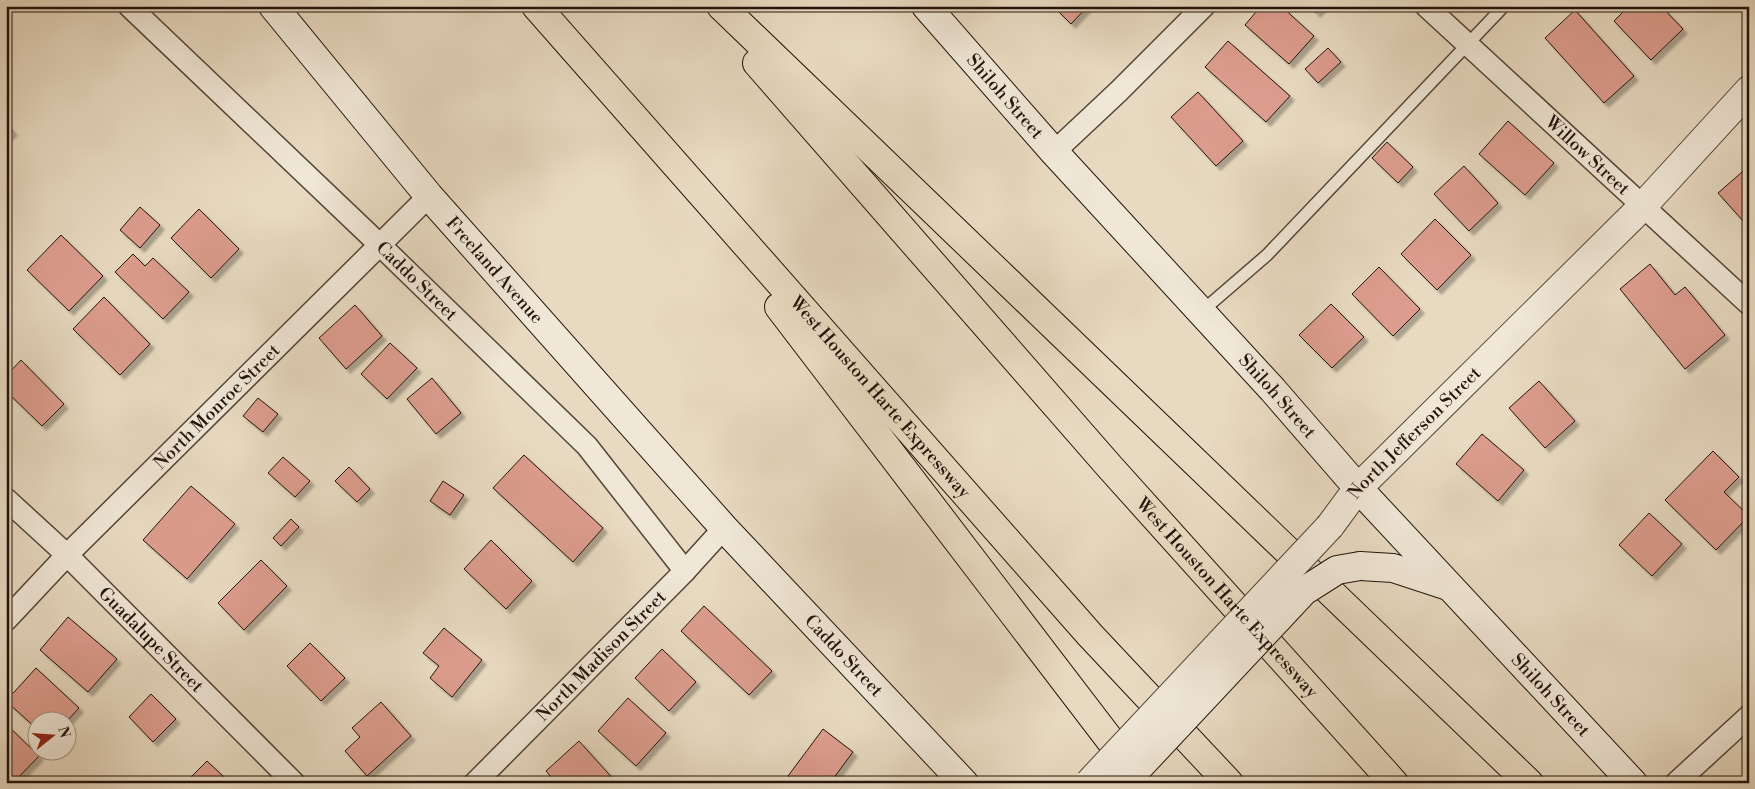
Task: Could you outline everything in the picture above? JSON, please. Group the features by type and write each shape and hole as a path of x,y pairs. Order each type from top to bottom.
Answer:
{"highway":[{"name":"West Houston Harte Expressway","path":"536,6 1083,628 1229,783"},
{"name":"West Houston Harte Expressway","path":"707,6 1109,466 1394,783"},
{"path":"721,6 1529,783"},
{"path":"631,114 1143,783"}],"main road":[{"name":"Freeland Avenue","path":"273,6 429,196 724,528"},
{"name":"Shiloh Street","path":"926,6 1054,152 1273,390 1358,488 1633,783"},
{"name":"North Jefferson Street","path":"1089,783 1330,526 1358,488 1642,207 1749,90"},
{"name":"Caddo Street","path":"724,528 964,783"},
{"path":"1124,783 1304,591 1337,570 1360,566 1393,568 1449,587"}],"street":[{"name":"Caddo Street","path":"129,6 381,246 587,446 685,571"},
{"path":"1054,152 1118,92 1204,6"},
{"name":"Willow Street","path":"1426,6 1749,304"},
{"name":"North Monroe Street","path":"6,620 67,555 381,246 429,196"},
{"name":"Guadalupe Street","path":"6,499 67,555 294,783"},
{"name":"North Madison Street","path":"476,783 685,571 724,528"},
{"path":"1676,783 1749,716"}],"lane":[{"path":"1201,312 1267,255 1504,6"}],"building":[{"path":"1053,6 1088,6 1071,24"},
{"path":"1261,6 1281,6 1314,36 1289,64 1245,25"},
{"path":"1310,6 1323,6 1316,13"},
{"path":"1629,6 1661,6 1683,29 1651,60 1614,21"},
{"path":"1575,10 1634,76 1604,103 1545,38"},
{"path":"1228,41 1290,96 1266,122 1205,67"},
{"path":"1328,48 1341,62 1318,83 1305,69"},
{"path":"1198,92 1243,141 1216,166 1171,117"},
{"path":"1508,121 1554,163 1525,195 1479,154"},
{"path":"6,124 13,131 6,137"},
{"path":"1387,142 1413,167 1398,183 1372,158"},
{"path":"1464,166 1498,203 1469,231 1434,194"},
{"path":"1749,166 1749,218 1744,222 1718,193"},
{"path":"140,207 160,225 140,248 120,230"},
{"path":"199,209 239,249 211,278 171,238"},
{"path":"1435,219 1471,255 1437,290 1401,254"},
{"path":"61,235 103,276 69,311 27,270"},
{"path":"133,254 145,266 153,258 189,292 163,319 115,272"},
{"path":"1650,264 1675,295 1685,287 1725,335 1685,369 1620,289"},
{"path":"1379,267 1420,309 1393,336 1352,294"},
{"path":"104,297 150,344 120,375 73,329"},
{"path":"1331,304 1364,337 1332,368 1299,335"},
{"path":"355,305 382,336 346,369 319,338"},
{"path":"390,343 417,368 387,399 361,374"},
{"path":"21,360 64,404 42,426 6,391 6,376"},
{"path":"432,378 461,413 436,434 407,399"},
{"path":"1539,381 1575,421 1545,448 1509,408"},
{"path":"258,398 278,414 263,432 243,416"},
{"path":"1482,434 1524,470 1498,501 1456,464"},
{"path":"1713,451 1739,477 1724,492 1749,516 1716,550 1665,500"},
{"path":"524,455 603,528 573,562 493,488"},
{"path":"283,457 310,481 295,497 268,473"},
{"path":"349,467 370,489 357,502 335,481"},
{"path":"443,481 464,495 450,515 430,501"},
{"path":"191,486 235,524 187,579 143,540"},
{"path":"1649,513 1682,544 1652,576 1619,545"},
{"path":"291,519 299,527 281,546 273,538"},
{"path":"491,540 532,581 506,609 464,569"},
{"path":"261,560 287,586 244,630 218,603"},
{"path":"704,606 772,671 749,695 681,631"},
{"path":"68,617 117,659 88,692 40,650"},
{"path":"444,628 482,660 452,697 430,678 439,666 423,653"},
{"path":"310,643 345,678 321,701 287,666"},
{"path":"662,649 696,682 669,711 635,678"},
{"path":"36,668 79,708 75,712 28,712 28,721 6,701"},
{"path":"151,694 176,719 153,742 129,717"},
{"path":"628,698 666,733 636,766 598,731"},
{"path":"381,702 411,736 367,776 345,751 360,737 352,728"},
{"path":"6,724 28,745 28,762 33,762 13,783 6,783"},
{"path":"823,729 853,752 830,783 797,783 788,776"},
{"path":"579,741 615,783 556,783 546,771"},
{"path":"207,761 225,778 221,783 185,783"}]}
